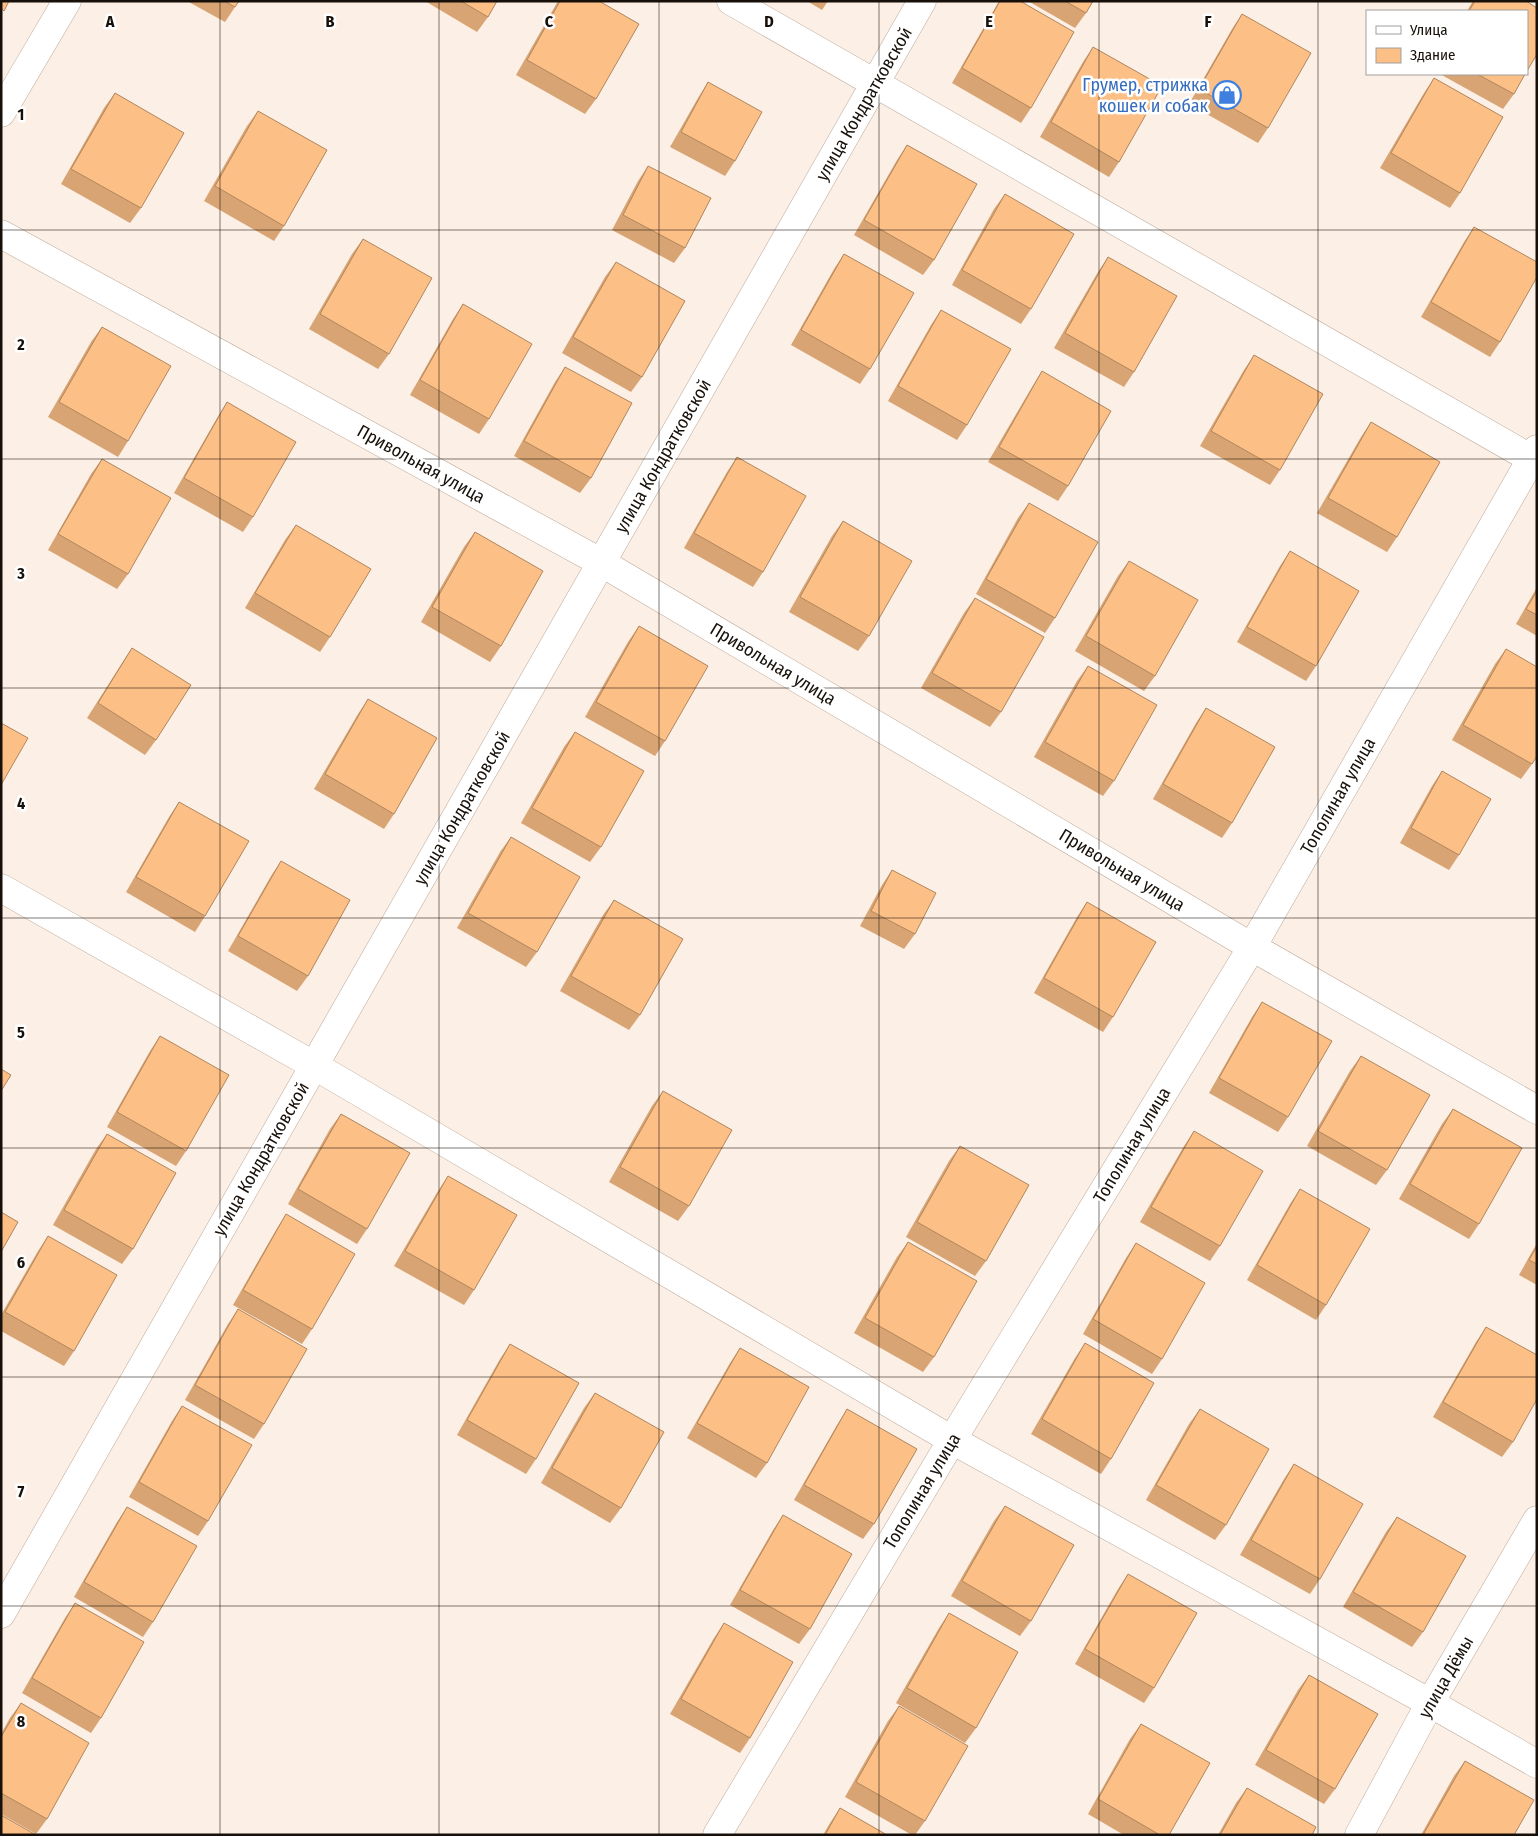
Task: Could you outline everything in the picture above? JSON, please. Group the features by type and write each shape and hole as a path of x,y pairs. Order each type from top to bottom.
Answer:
{"street":[{"path":"1,112 67,1"},
{"path":"731,1 1535,456"},
{"name":"улица Кондратковской","path":"1,1614 922,1"},
{"name":"Привольная улица","path":"1,234 602,563 1252,947 1537,1110"},
{"name":"Тополиная улица","path":"717,1835 952,1440 1252,947 1535,456"},
{"path":"1,888 315,1066 952,1440 1430,1703 1537,1764"},
{"name":"улица Дёмы","path":"1359,1835 1430,1703 1537,1520"}],"building":[{"path":"1,1 9,1 4,11 1,8"},
{"path":"224,1 239,1 235,7"},
{"path":"461,1 497,1 488,17"},
{"path":"560,1 599,1 639,24 596,99 527,60"},
{"path":"1000,1 1020,1 1074,32 1031,108 962,68"},
{"path":"1065,1 1093,1 1086,13"},
{"path":"1475,1 1526,1 1537,8 1537,54 1528,69 1528,10 1470,10"},
{"path":"1242,14 1311,53 1268,128 1199,89"},
{"path":"1093,47 1162,86 1119,162 1051,122"},
{"path":"1479,75 1524,75 1514,94"},
{"path":"1434,78 1503,117 1460,193 1391,153"},
{"path":"708,82 762,112 735,161 681,132"},
{"path":"115,93 184,133 141,208 71,169"},
{"path":"258,111 327,150 284,226 215,186"},
{"path":"907,145 977,184 934,260 864,220"},
{"path":"648,166 711,198 685,248 623,215"},
{"path":"1005,194 1074,234 1031,309 962,270"},
{"path":"1474,227 1537,262 1537,277 1500,342 1431,302"},
{"path":"363,239 432,278 389,354 320,314"},
{"path":"844,254 914,293 870,369 801,330"},
{"path":"1108,257 1177,296 1134,372 1065,333"},
{"path":"616,262 685,301 642,377 573,337"},
{"path":"463,304 532,344 489,419 420,380"},
{"path":"941,310 1011,349 967,425 898,386"},
{"path":"102,327 171,366 128,441 59,402"},
{"path":"1254,355 1323,394 1280,470 1211,431"},
{"path":"565,367 632,403 591,478 524,441"},
{"path":"1042,371 1111,411 1068,486 999,447"},
{"path":"227,402 296,442 253,517 184,478"},
{"path":"1371,422 1440,462 1397,537 1328,498"},
{"path":"737,457 806,496 763,572 694,533"},
{"path":"102,459 171,498 128,574 58,534"},
{"path":"1029,503 1098,542 1055,618 986,579"},
{"path":"843,521 912,561 869,636 800,597"},
{"path":"296,525 371,569 330,637 255,593"},
{"path":"475,532 543,571 501,646 432,607"},
{"path":"1290,551 1359,591 1316,666 1247,627"},
{"path":"1129,561 1198,600 1155,676 1086,636"},
{"path":"1537,591 1537,615 1526,609"},
{"path":"975,598 1044,637 1001,712 932,673"},
{"path":"639,626 708,666 665,741 596,702"},
{"path":"132,648 191,685 156,740 98,703"},
{"path":"1506,649 1537,667 1537,756 1532,764 1463,725"},
{"path":"1088,666 1157,705 1114,781 1045,742"},
{"path":"368,699 437,738 394,814 325,774"},
{"path":"1206,708 1275,747 1232,823 1163,784"},
{"path":"1,723 28,738 1,785"},
{"path":"575,732 644,771 601,847 532,808"},
{"path":"1442,771 1491,799 1459,855 1411,828"},
{"path":"179,802 249,841 205,916 136,877"},
{"path":"511,837 580,877 537,952 468,913"},
{"path":"281,861 350,900 308,976 238,936"},
{"path":"892,870 936,893 915,934 871,911"},
{"path":"614,900 683,939 640,1015 571,976"},
{"path":"1087,902 1156,942 1113,1017 1044,978"},
{"path":"1262,1002 1332,1041 1288,1117 1219,1078"},
{"path":"160,1036 229,1075 186,1151 117,1112"},
{"path":"1361,1056 1430,1095 1387,1170 1318,1131"},
{"path":"1,1069 11,1075 1,1091"},
{"path":"663,1091 732,1130 689,1206 620,1167"},
{"path":"1453,1109 1522,1148 1479,1224 1410,1184"},
{"path":"341,1114 410,1153 367,1229 298,1189"},
{"path":"1194,1131 1263,1171 1220,1246 1151,1207"},
{"path":"107,1134 176,1173 133,1249 64,1210"},
{"path":"960,1146 1029,1185 986,1261 917,1222"},
{"path":"448,1176 517,1215 474,1290 405,1251"},
{"path":"1300,1189 1370,1229 1326,1305 1257,1265"},
{"path":"1,1212 18,1222 1,1252"},
{"path":"286,1214 355,1254 312,1329 243,1290"},
{"path":"48,1236 117,1275 74,1351 5,1312"},
{"path":"908,1242 977,1281 934,1357 865,1318"},
{"path":"1136,1243 1205,1283 1162,1359 1093,1319"},
{"path":"1537,1246 1537,1264 1529,1260"},
{"path":"238,1309 307,1349 264,1424 195,1385"},
{"path":"1486,1327 1537,1355 1537,1399 1513,1442 1443,1402"},
{"path":"1085,1343 1154,1383 1111,1459 1042,1419"},
{"path":"510,1344 579,1383 536,1459 467,1420"},
{"path":"740,1348 809,1387 767,1463 697,1423"},
{"path":"595,1393 664,1432 621,1508 552,1468"},
{"path":"182,1406 252,1445 208,1521 139,1482"},
{"path":"847,1409 917,1449 874,1524 804,1485"},
{"path":"1200,1409 1269,1449 1226,1525 1156,1485"},
{"path":"1294,1464 1363,1504 1320,1579 1251,1540"},
{"path":"1005,1506 1074,1545 1031,1621 962,1581"},
{"path":"127,1507 197,1546 153,1622 84,1582"},
{"path":"783,1515 852,1554 810,1629 740,1590"},
{"path":"1397,1517 1466,1556 1423,1632 1353,1592"},
{"path":"1128,1574 1197,1613 1154,1688 1085,1649"},
{"path":"75,1603 144,1642 101,1718 32,1678"},
{"path":"949,1613 1018,1652 976,1728 907,1688"},
{"path":"724,1623 793,1662 750,1738 681,1699"},
{"path":"1309,1675 1378,1714 1335,1789 1266,1750"},
{"path":"21,1703 89,1743 47,1819 1,1793 1,1737"},
{"path":"899,1706 968,1746 925,1821 856,1782"},
{"path":"1141,1724 1210,1763 1169,1835 1160,1835 1098,1799"},
{"path":"1465,1761 1534,1800 1514,1835 1423,1835"},
{"path":"1247,1788 1316,1827 1312,1835 1220,1835"},
{"path":"840,1808 887,1835 825,1835"},
{"path":"1,1815 36,1835 1,1835"}],"place":[{"name":"Грумер, стрижка кошек и собак","path":"1227,95"}]}
